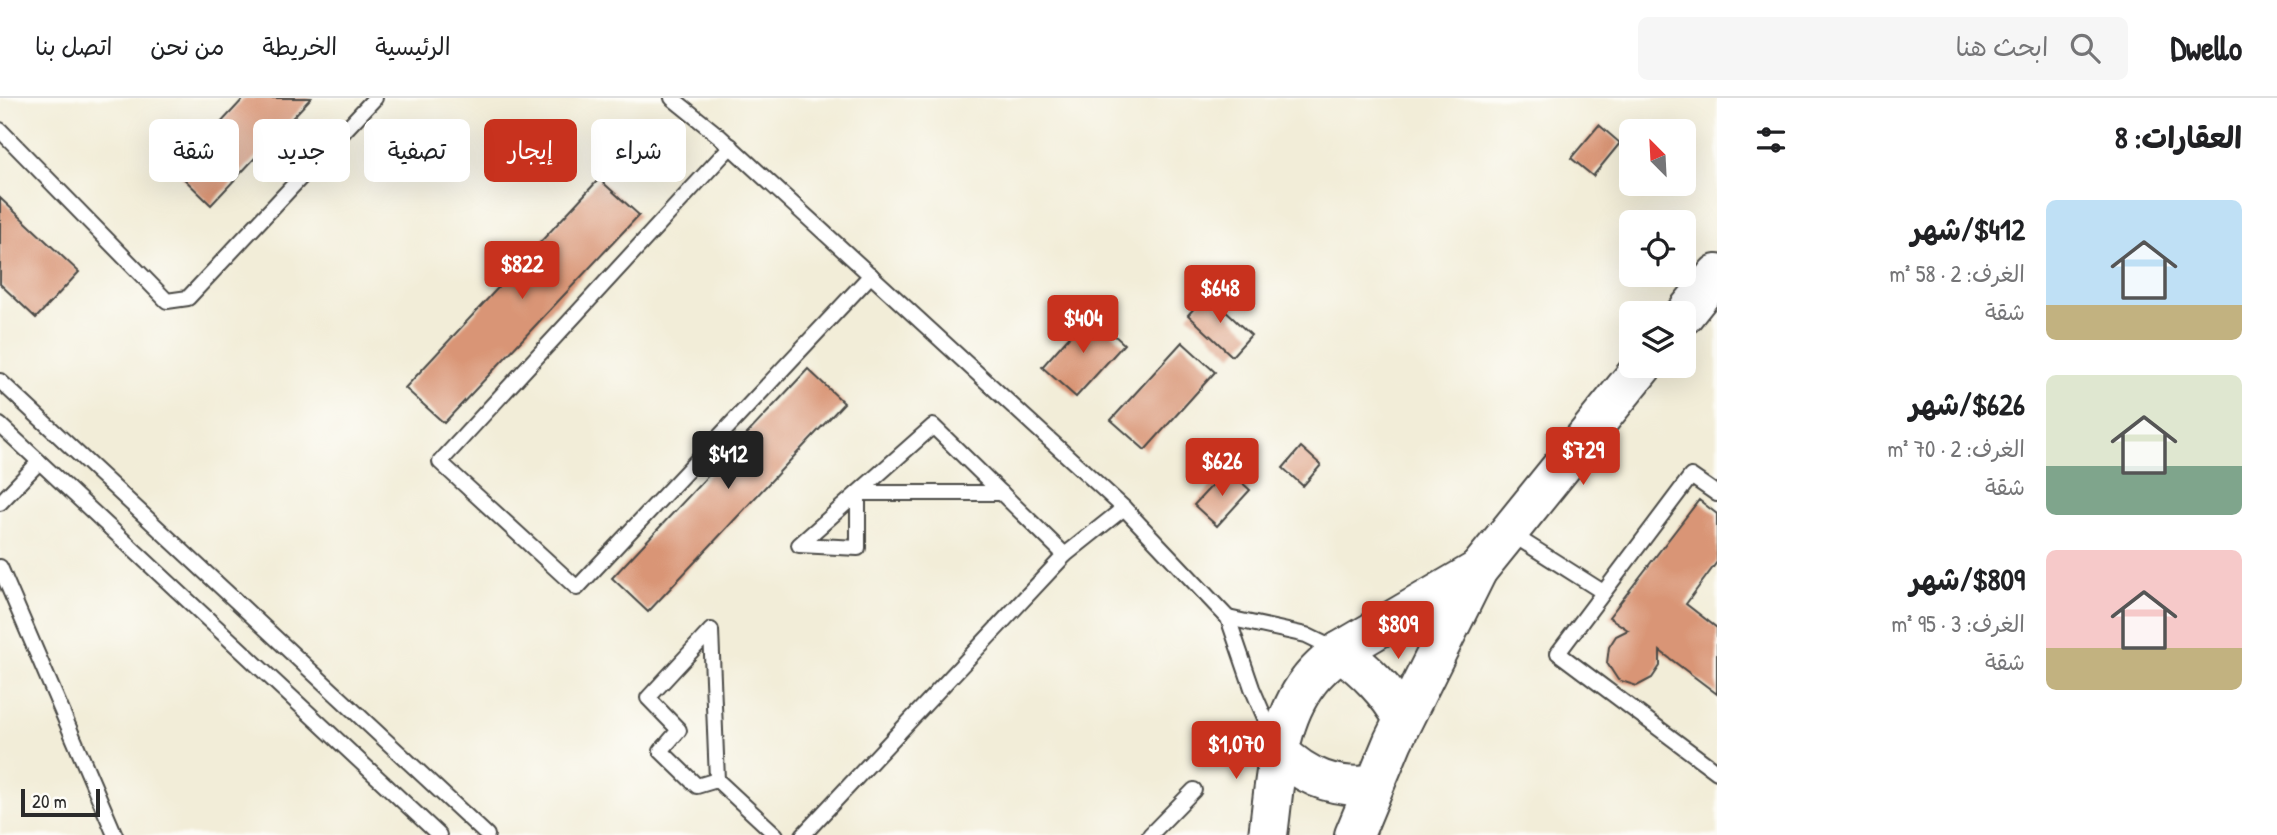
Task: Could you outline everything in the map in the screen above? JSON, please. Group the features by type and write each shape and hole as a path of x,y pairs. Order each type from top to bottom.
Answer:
{"main road":[{"path":"1695,301 1717,274"},
{"path":"1354,835 1403,719 1478,570 1633,378"},
{"path":"1268,835 1280,752 1290,714 1298,697 1322,666 1340,651 1478,570"},
{"path":"1340,651 1383,688 1403,719"},
{"path":"1280,752 1306,774 1322,781 1356,787 1373,785"},
{"path":"1245,835 1280,752"}],"lane":[{"path":"0,130 167,301 187,298 375,98"},
{"path":"672,98 731,146 1124,509 1228,618 1259,708 1280,752"},
{"path":"731,146 440,462 577,588 871,275"},
{"path":"0,381 487,835"},
{"path":"0,425 439,835"},
{"path":"858,493 858,548 799,545 933,426 1065,555"},
{"path":"0,503 40,463"},
{"path":"1717,494 1691,476 1558,653 1717,772"},
{"path":"858,493 1002,493"},
{"path":"803,835 1065,555 1124,509"},
{"path":"1509,532 1603,592"},
{"path":"0,568 115,835"},
{"path":"1228,618 1306,635 1340,651"},
{"path":"717,780 696,786 661,751 678,730 648,698 711,630 717,780 776,835"},
{"path":"1150,835 1194,790"}],"building":[{"path":"244,98 311,98 291,119 253,119 253,160 239,175 239,119 224,119"},
{"path":"1599,125 1619,142 1593,176 1571,158"},
{"path":"187,182 232,182 211,205"},
{"path":"596,182 602,182 639,215 444,423 405,388"},
{"path":"0,198 79,272 36,318 0,284"},
{"path":"1207,294 1251,335 1232,356 1188,315"},
{"path":"1090,313 1124,344 1076,397 1042,367"},
{"path":"1182,342 1215,372 1145,450 1111,420"},
{"path":"808,369 844,403 648,612 612,578"},
{"path":"1301,447 1321,465 1303,486 1283,468"},
{"path":"1227,469 1250,490 1217,526 1194,505"},
{"path":"1699,500 1717,514 1717,562 1686,604 1717,628 1717,694 1660,651 1660,666 1652,678 1637,686 1618,680 1607,663 1609,647 1616,636 1628,630 1609,617"}]}
